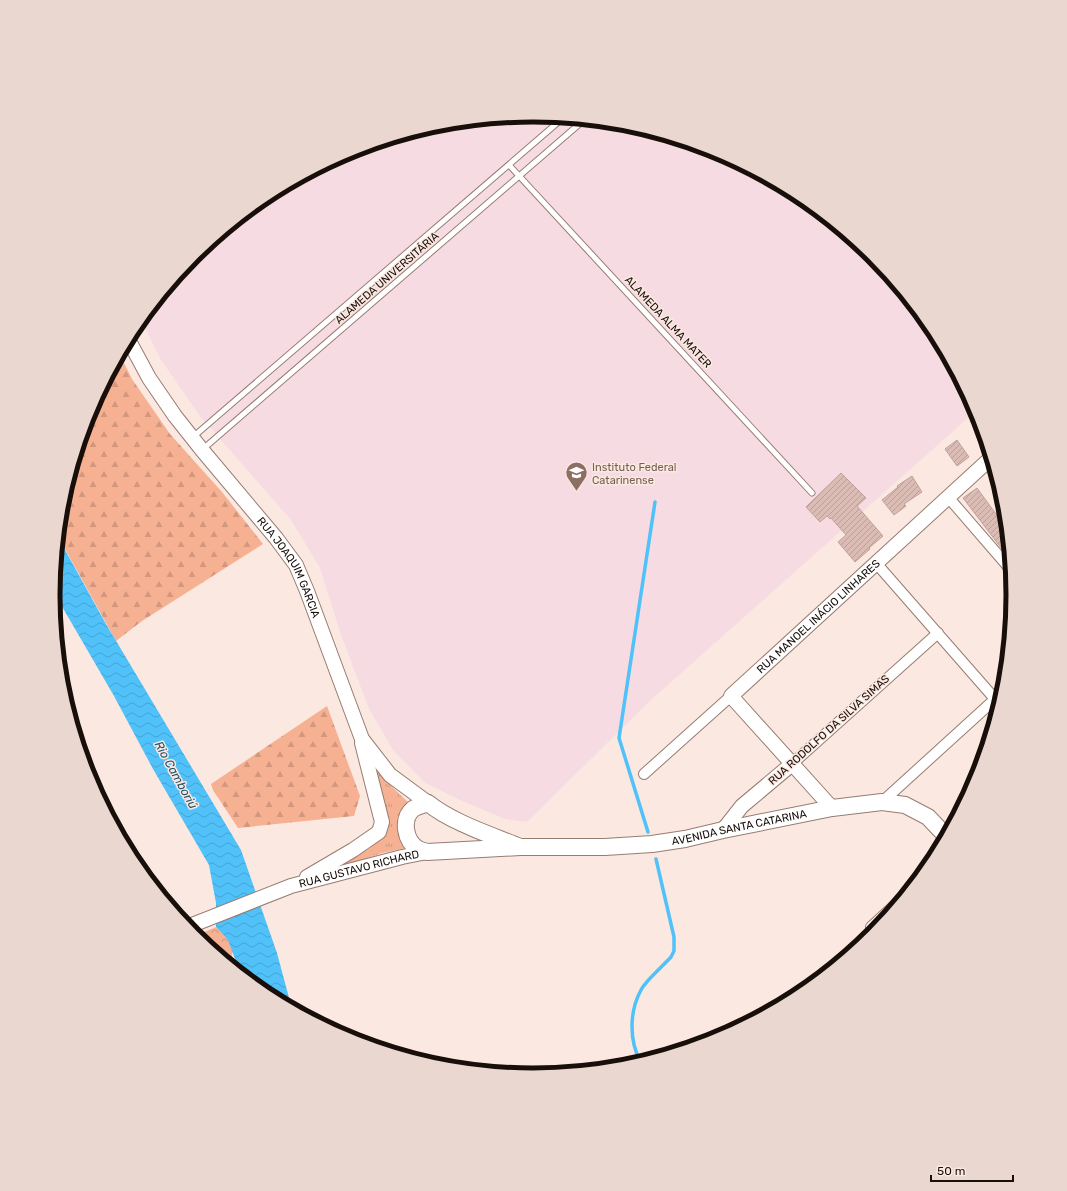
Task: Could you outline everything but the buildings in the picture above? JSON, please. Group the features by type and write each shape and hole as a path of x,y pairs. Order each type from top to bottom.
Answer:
{"main road":[{"name":"RUA JOAQUIM GARCIA","path":"132,345 150,378 175,416 276,538 296,565 313,605 362,739 390,775 428,803"},
{"name":"RUA MANOEL INÁCIO LINHARES","path":"731,696 988,462"},
{"path":"731,696 832,808"},
{"name":"RUA GUSTAVO RICHARD","path":"291,886 353,850 381,829 382,822 362,739"},
{"name":"RUA RODOLFO DA SILVA SIMAS","path":"724,830 742,806 792,764"},
{"name":"AVENIDA SANTA CATARINA","path":"427,852 520,846 605,847 652,844 685,839 832,808 882,802 905,805 928,816 943,833"},
{"path":"427,852 417,848 408,837 406,822 409,814 414,808 428,803"},
{"name":"AVENIDA SANTA CATARINA","path":"428,803 434,808 473,828 520,846"},
{"name":"RUA GUSTAVO RICHARD","path":"194,924 291,886 402,856 427,852"}],"street":[{"path":"948,498 1006,564"},
{"path":"876,563 995,700 882,802"},
{"name":"RUA RODOLFO DA SILVA SIMAS","path":"792,764 938,633"},
{"name":"RUA MANOEL INÁCIO LINHARES","path":"644,774 731,696"}],"lane":[{"name":"ALAMEDA UNIVERSITÁRIA","path":"193,438 558,123"},
{"name":"ALAMEDA UNIVERSITÁRIA","path":"202,450 579,124"},
{"name":"ALAMEDA ALMA MATER","path":"509,165 812,493"}],"shaded area":[{"name":"Instituto Federal Catarinense","path":"503,123 564,123 626,131 686,147 743,171 770,185 797,202 846,240 889,283 909,307 944,359 971,415 652,699 527,822 505,819 462,801 425,783 393,750 369,709 341,635 320,568 291,520 199,415 161,360 144,326 158,307 178,283 221,240 245,220 297,185 352,158 381,147 441,131"}],"green space":[{"path":"122,360 132,379 170,434 222,492 263,544 142,621 116,641 63,545 69,503 85,443 96,414"},
{"path":"327,706 360,796 354,816 238,828 213,790 211,784"},
{"path":"374,764 391,786 408,802 400,813 397,825 399,836 406,848 382,853 338,868 338,864 369,849 379,840"},
{"path":"216,927 228,940 233,951 231,959 221,951 202,933"}],"water":[{"name":"Rio Camboriú","path":"63,546 106,624 241,850 277,953 290,1002 270,989 237,964 228,940 216,927 216,903 209,865 153,769 114,696 60,603"}],"waterway":[{"path":"648,832 619,738 655,502"},
{"path":"638,1057 634,1045 632,1026 634,1008 637,999 643,986 671,957 674,951 674,937 656,859"}],"place":[{"name":"Instituto Federal Catarinense","path":"576,492"}]}
